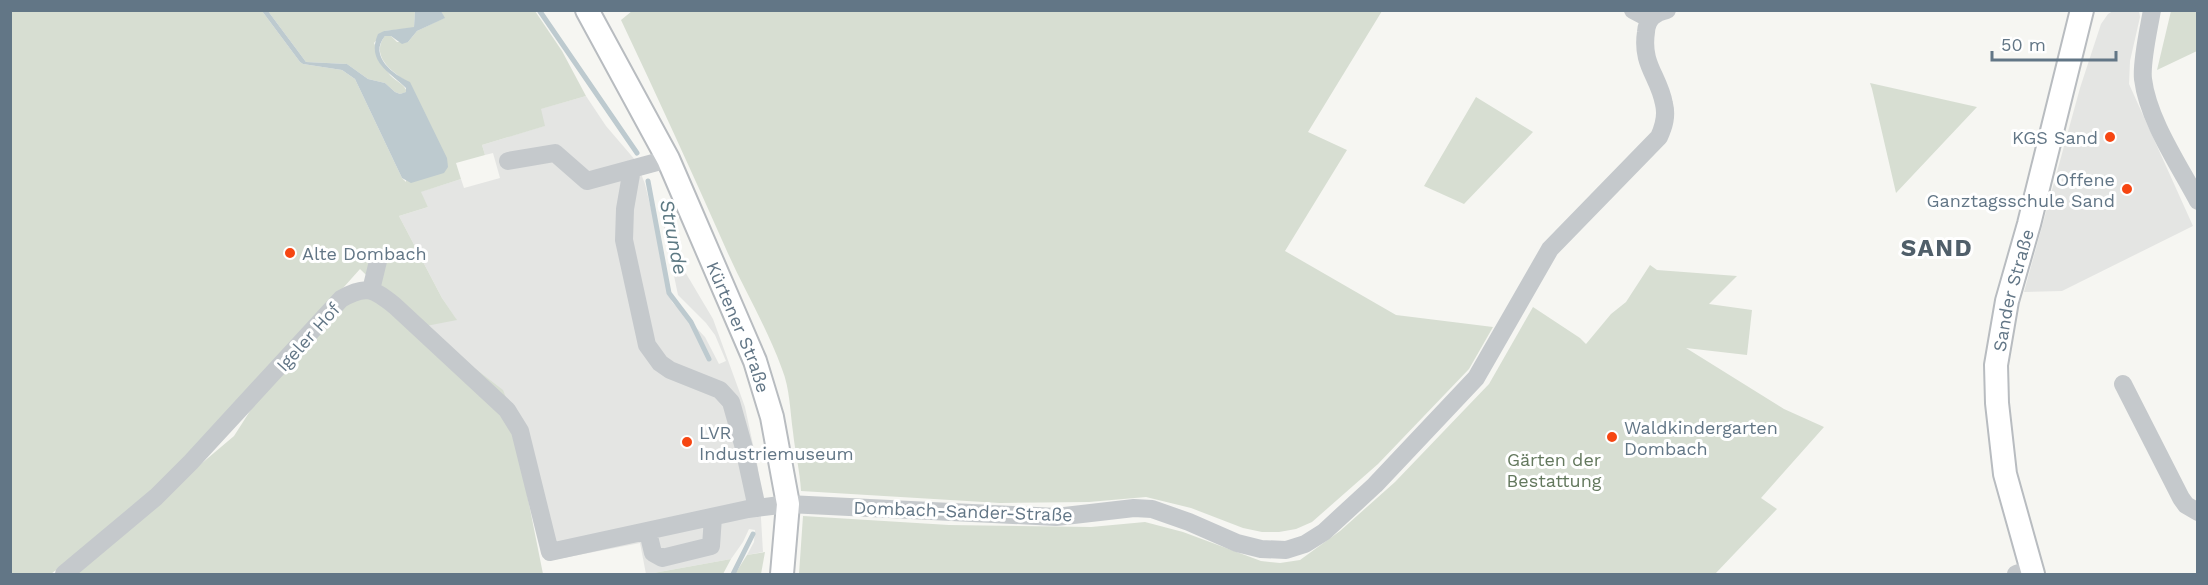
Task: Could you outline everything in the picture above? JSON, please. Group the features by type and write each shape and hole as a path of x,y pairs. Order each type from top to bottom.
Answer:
{"main road":[{"name":"Kürtener Straße","path":"587,10 668,159 765,388 788,504 782,574"},
{"name":"Sander Straße","path":"2026,573 2005,474 1997,403 1996,365 2007,301 2029,224 2082,10"}],"street":[{"name":"Dombach-Sander-Straße","path":"788,504 1056,517 1134,508 1152,509 1237,543 1262,549 1286,550 1305,544 1324,532 1374,485 1476,378 1550,249 1659,137 1664,125 1664,103 1646,60 1644,50 1646,26 1642,15 1667,10"},
{"path":"2152,10 2143,78 2154,117 2198,201"},
{"path":"508,161 555,153 587,181 668,159"},
{"path":"632,169 625,209 624,240 647,345 660,363 670,370 726,394 737,422 757,508"},
{"path":"379,257 371,290 395,306 507,410 519,431 550,552 757,508 788,504"},
{"name":"Igeler Hof","path":"64,574 156,497 342,299 355,291 371,290"},
{"path":"2123,384 2181,498 2186,505 2198,512"},
{"path":"648,532 653,553 662,558 711,546 713,517"}],"shaded area":[{"path":"262,11 268,11 306,62 347,64 368,79 385,83 400,94 406,92 406,88 377,59 375,44 378,34 414,27 415,11 441,11 445,18 417,31 408,42 402,44 391,36 385,36 379,51 385,64 391,70 410,82 447,158 448,167 444,173 411,183 402,178 355,79 342,70 300,62"},
{"name":"KGS Sand","path":"2113,11 2139,11 2140,17 2130,61 2129,84 2193,226 2062,291 2024,292 2080,88 2101,24"},
{"path":"586,96 606,126 636,161 645,184 672,302 705,337 719,364 726,361 715,335 678,295 663,223 681,265 713,319 745,407 758,468 763,552 747,555 754,542 755,530 749,529 731,559 648,574 646,574 640,543 548,561 521,426 421,326 456,319 442,298 399,216 428,207 420,192 461,179 464,188 500,178 493,153 485,155 482,145 544,126 540,109"}],"green space":[{"path":"10,11 262,11 300,62 342,70 355,79 402,178 406,182 410,83 397,75 382,57 381,43 385,36 391,36 397,42 408,42 417,31 444,18 441,11 535,11 562,51 586,96 541,109 545,126 482,145 485,155 456,163 461,179 421,192 428,207 399,216 442,298 457,320 421,327 503,390 515,420 360,269 260,381 144,500 51,574 11,574"},
{"path":"268,11 415,11 414,28 384,31 374,43 383,64 407,92 400,94 395,92 385,83 368,79 347,64 306,62"},
{"path":"632,11 1382,11 1308,132 1347,150 1285,251 1396,315 1493,327 1469,369 1378,464 1312,522 1296,529 1262,532 1243,528 1191,508 1146,497 1089,502 1000,503 801,491 785,377 621,20"},
{"path":"2171,11 2197,11 2197,51 2157,70"},
{"path":"1870,83 1977,107 1896,193 1872,89"},
{"path":"1476,97 1533,132 1464,204 1424,186"},
{"name":"Gärten der Bestattung","path":"1650,265 1657,270 1737,276 1709,304 1752,310 1747,355 1686,348 1784,409 1824,427 1761,498 1777,509 1715,574 799,574 803,516 949,525 1091,527 1145,522 1183,532 1261,561 1280,563 1300,560 1340,531 1395,482 1489,384 1533,307 1586,344 1611,314 1626,302"},
{"path":"373,295 476,389 514,429 543,574 71,574 234,436 266,386 343,302"},
{"path":"765,552 761,574 735,574 747,555"},
{"path":"731,559 723,574 648,574"}],"waterway":[{"name":"Strunde","path":"539,10 637,153"},
{"name":"Strunde","path":"648,181 669,293 691,322 709,359"},
{"name":"Strunde","path":"733,574 753,534"}],"place":[{"name":"KGS Sand","path":"2110,137"},
{"name":"Offene Ganztagsschule Sand","path":"2127,189"},
{"name":"Alte Dombach","path":"290,253"},
{"name":"Waldkindergarten Dombach","path":"1612,437"},
{"name":"LVR Industriemuseum","path":"687,442"}],"district":[{"name":"SAND","path":"1937,248"}]}
